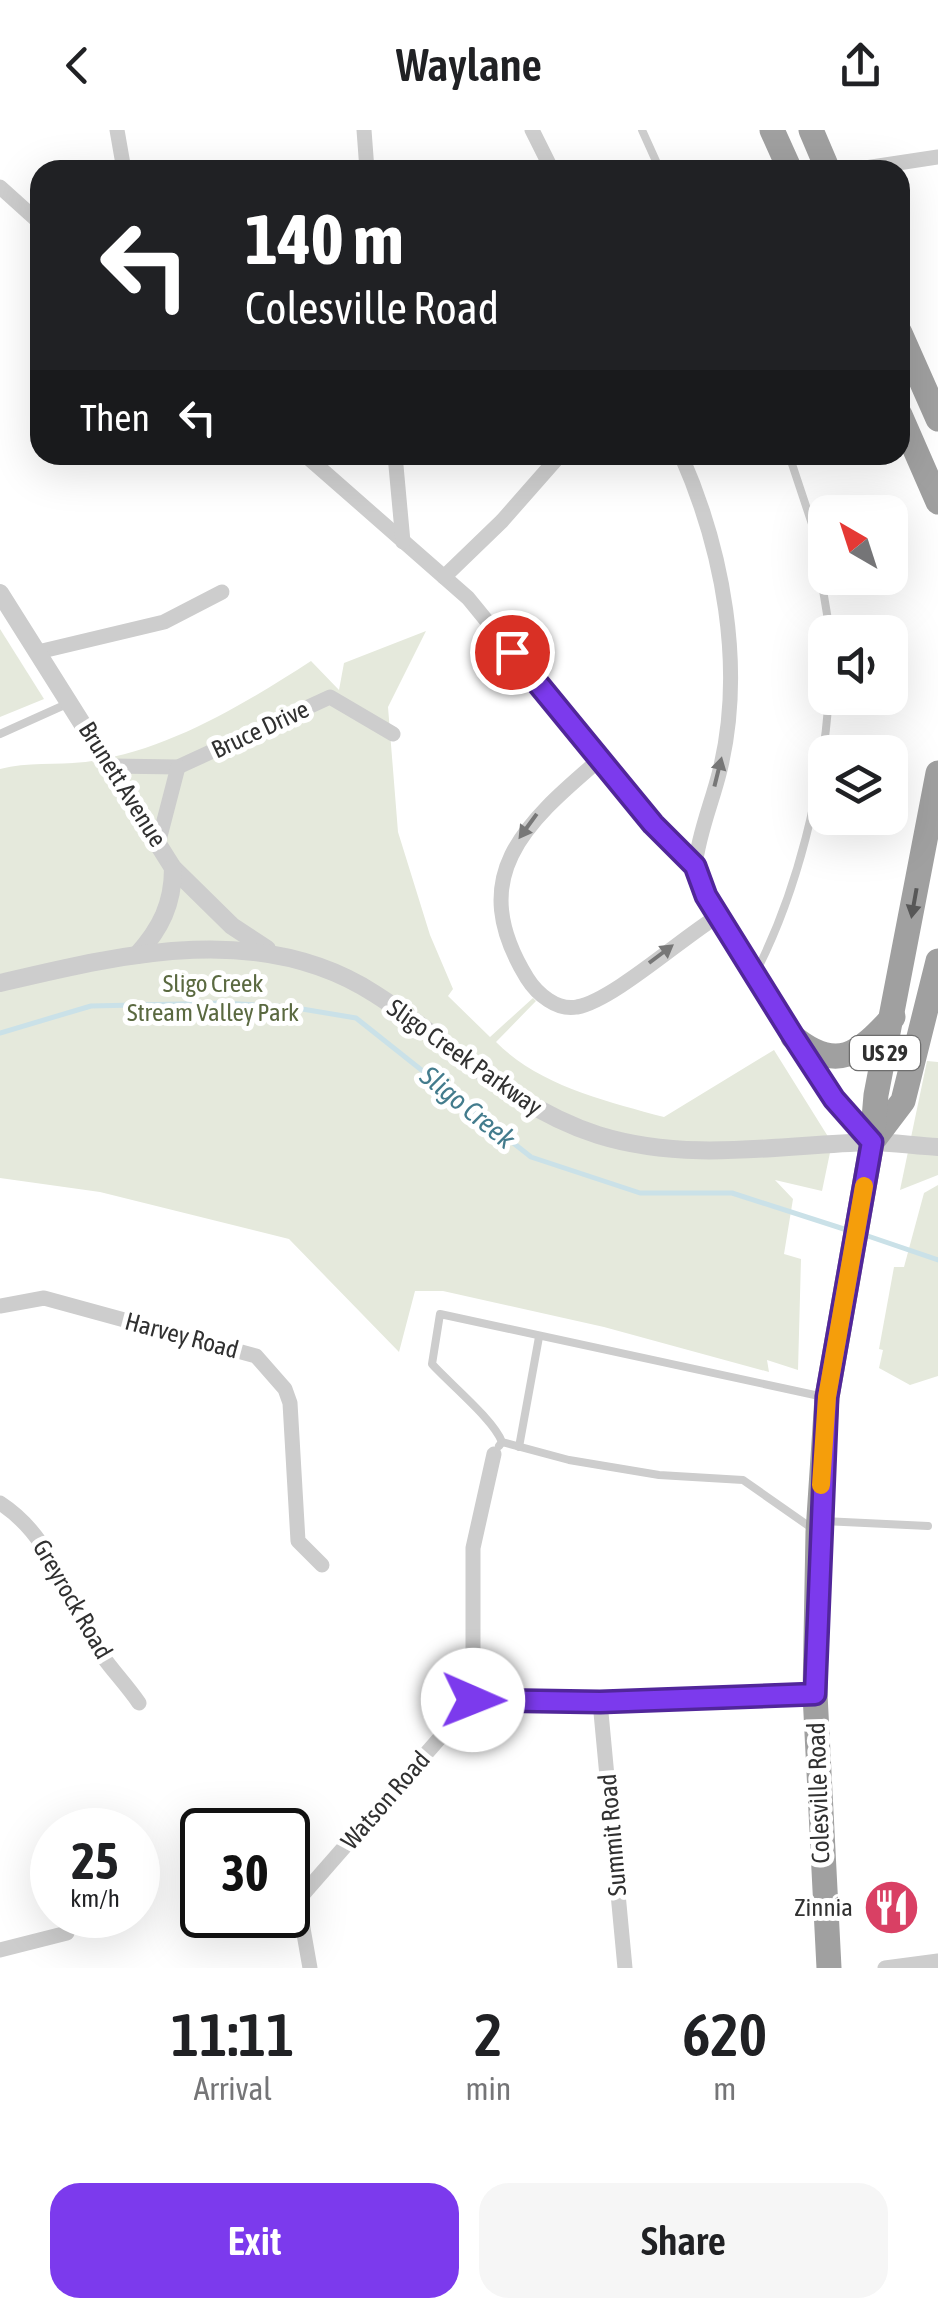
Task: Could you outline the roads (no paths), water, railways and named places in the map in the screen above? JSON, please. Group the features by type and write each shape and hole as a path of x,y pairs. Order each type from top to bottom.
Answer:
{"highway":[{"path":"772,130 786,160"},
{"path":"810,130 824,160"},
{"path":"910,356 938,419"},
{"path":"910,438 938,502"},
{"name":"Colesville Road","path":"829,1968 818,1826 815,1694 818,1526 827,1397 872,1142 876,1094 938,773"},
{"name":"Colesville Road","path":"872,1142 903,1101 938,961"},
{"path":"793,1036 812,1052 842,1057 864,1049 892,1018"}],"street":[{"path":"117,130 122,160"},
{"path":"364,130 367,160"},
{"path":"532,130 547,160"},
{"path":"910,161 938,157"},
{"path":"0,187 30,215"},
{"path":"316,465 468,598 599,760 695,866 718,916 793,1036 834,1099 872,1142"},
{"path":"395,465 403,542"},
{"path":"444,577 551,465"},
{"path":"684,465 718,562 730,664 720,770 699,833 695,866"},
{"path":"38,652 164,622 222,592"},
{"name":"Brunett Avenue","path":"0,593 159,840 173,868 232,926 271,952"},
{"name":"Bruce Drive","path":"112,766 178,766 330,696 393,734"},
{"path":"599,760 538,812 506,864 500,898 505,928 534,989 556,1005 575,1008 599,999 718,916"},
{"path":"159,840 178,766"},
{"path":"137,954 166,916 173,892 173,868"},
{"name":"Sligo Creek Parkway","path":"0,983 137,954 219,949 271,952 304,960 374,992 508,1094 550,1118 602,1136 673,1150 764,1152 872,1142 938,1147"},
{"name":"Harvey Road","path":"0,1306 44,1298 256,1356 276,1377 290,1404 298,1541 322,1565"},
{"path":"498,1448 473,1548 473,1700 600,1702 815,1694"},
{"name":"Greyrock Road","path":"0,1503 26,1522 54,1558 92,1640 138,1703"},
{"name":"Watson Road","path":"310,1882 473,1700"},
{"name":"Summit Road","path":"600,1702 625,1968"},
{"path":"0,1950 44,1938"},
{"name":"Watson Road","path":"302,1938 310,1968"},
{"path":"886,1968 938,1960"}],"lane":[{"path":"642,130 656,160"},
{"path":"792,465 812,524 827,615"},
{"path":"0,734 72,702"},
{"path":"754,975 796,866 818,782 827,715"},
{"path":"827,1397 440,1314 432,1364 469,1406 496,1427 498,1448 519,1447 569,1460 660,1475 742,1480 818,1526 928,1526"},
{"path":"519,1447 539,1337"}],"waterway":[{"name":"Sligo Creek","path":"0,1033 91,1006 224,1003 290,1007 356,1018 531,1157 640,1193 732,1193 847,1230"},
{"name":"Sligo Creek","path":"862,1234 938,1260"}],"place":[{"name":"Zinnia","path":"892,1907"}],"park label":[{"name":"Sligo Creek Stream Valley Park","path":"213,998"}]}
